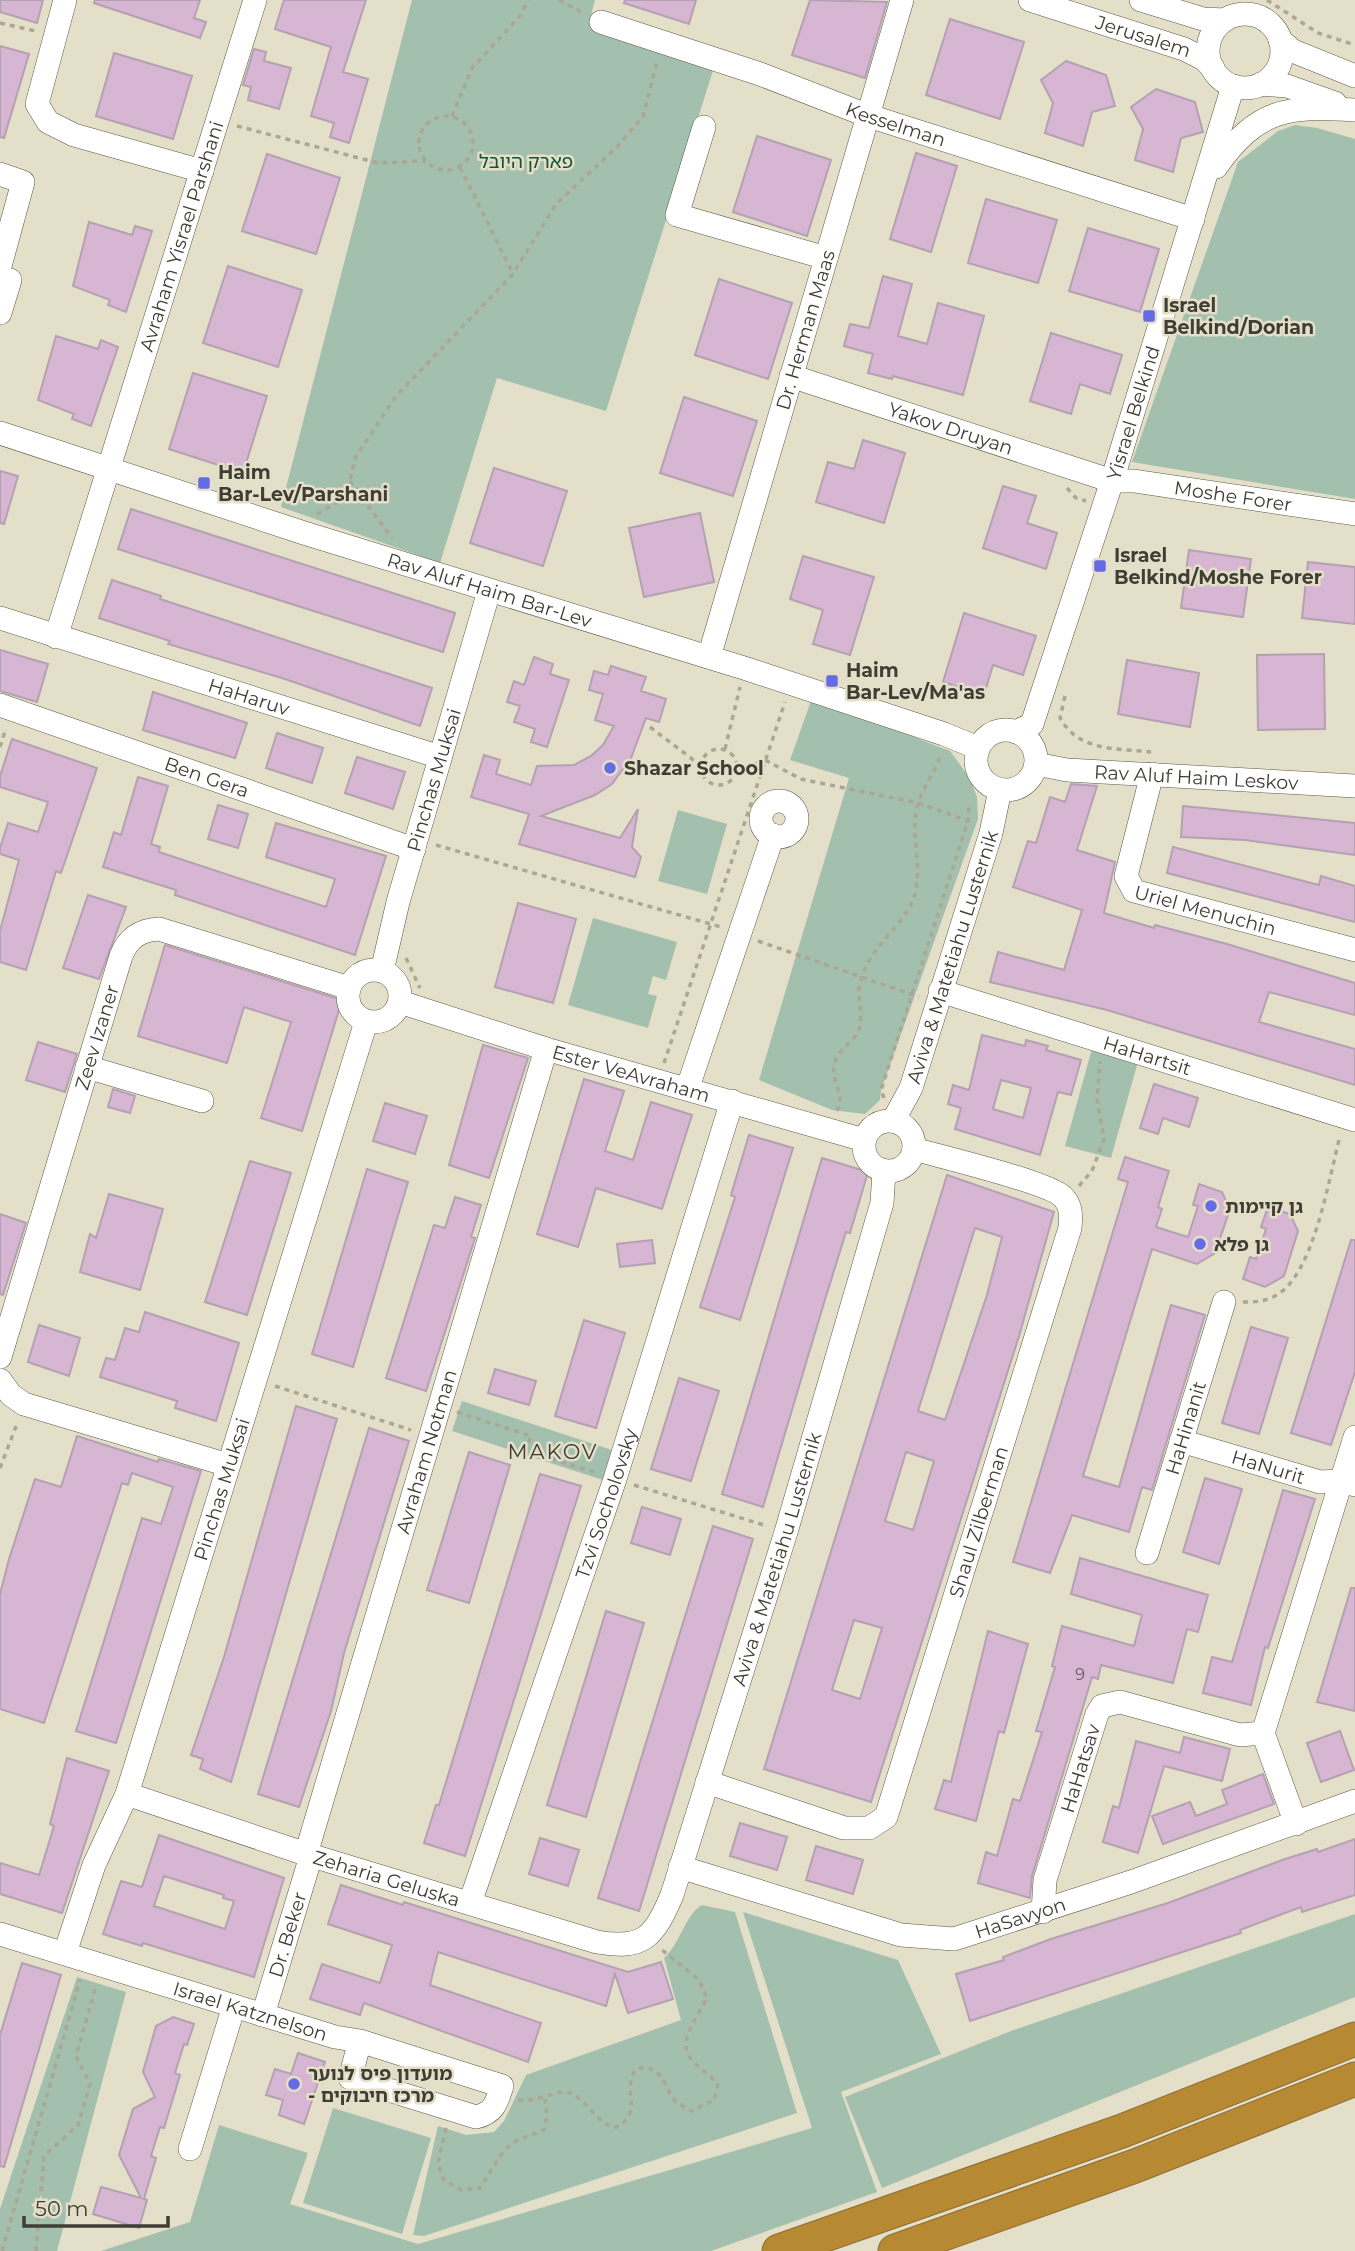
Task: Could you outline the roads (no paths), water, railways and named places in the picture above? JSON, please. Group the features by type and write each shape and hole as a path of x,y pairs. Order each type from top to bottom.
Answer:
{"highway":[{"path":"779,2251 1122,2131 1355,2039"},
{"path":"895,2251 1135,2166 1355,2079"}],"street":[{"path":"65,0 37,104 48,122 74,135 202,171"},
{"name":"Avraham Yisrael Parshani","path":"107,470 255,0"},
{"name":"Dr. Herman Maas","path":"709,657 866,115 902,0"},
{"name":"Jerusalem","path":"1030,0 1184,49 1204,59 1213,68"},
{"name":"Jerusalem","path":"1141,0 1203,19 1235,12"},
{"path":"1271,16 1235,12 1210,39 1208,51 1219,77 1233,86 1261,84 1302,90 1355,110"},
{"path":"1271,16 1293,51 1355,76"},
{"path":"1261,84 1270,78 1280,63 1271,16"},
{"name":"Kesselman","path":"601,22 760,74 866,115 1193,219"},
{"name":"Yisrael Belkind","path":"1016,732 1032,724 1112,481 1233,86"},
{"path":"1206,181 1236,140 1264,118 1304,108 1355,110"},
{"path":"704,127 677,215 826,258"},
{"path":"0,174 23,182 0,266"},
{"path":"0,278 10,281 0,313"},
{"name":"Yakov Druyan","path":"790,376 1112,481"},
{"name":"Rav Aluf Haim Bar-Lev","path":"0,433 404,565 744,668 944,734 978,748"},
{"path":"56,637 107,470"},
{"name":"Moshe Forer","path":"1112,481 1134,481 1355,514"},
{"name":"Pinchas Muksai","path":"382,971 414,849 489,591"},
{"name":"HaHaruv","path":"0,618 440,757"},
{"name":"Ben Gera","path":"0,705 414,849"},
{"path":"1007,730 1016,732 1032,744 1036,764 1028,782 1019,788 1000,790 991,787 979,774 976,766 978,748 990,734 1007,730"},
{"name":"Rav Aluf Haim Leskov","path":"1036,764 1067,770 1152,763 1355,786"},
{"name":"Uriel Menuchin","path":"1152,763 1126,876 1134,891 1355,950"},
{"name":"Aviva & Matetiahu Lusternik","path":"889,1112 911,1088 991,833 1000,790"},
{"path":"691,1079 773,835"},
{"name":"Zeev Izaner","path":"0,1357 121,956 129,942 142,932 159,929 348,988"},
{"path":"382,971 396,980 400,988 400,1002 390,1017 377,1023 366,1022 349,1006 348,988 362,972 382,971"},
{"name":"HaHartsit","path":"938,998 1101,1043 1350,1119"},
{"name":"Ester VeAvraham","path":"400,1002 546,1049 658,1067 691,1079 732,1101 864,1140"},
{"name":"Pinchas Muksai","path":"84,1959 94,1866 127,1794 366,1022"},
{"name":"Avraham Notman","path":"308,1855 546,1049"},
{"path":"88,1067 202,1101"},
{"name":"Tzvi Socholovsky","path":"470,1903 615,1479 732,1101"},
{"path":"889,1112 907,1127 914,1149 907,1164 900,1169 884,1171 870,1163 865,1156 864,1140 889,1112"},
{"name":"Shaul Zilberman","path":"708,1782 844,1828 869,1828 886,1817 1070,1228 1067,1201 1062,1195 1041,1185 914,1149"},
{"name":"Aviva & Matetiahu Lusternik","path":"647,1938 666,1910 786,1532 882,1203 884,1171"},
{"name":"HaHinanit","path":"1147,1553 1224,1302"},
{"path":"0,1380 11,1395 24,1404 228,1465"},
{"path":"1296,1824 1263,1733 1348,1483 1355,1437"},
{"name":"HaNurit","path":"1181,1441 1320,1482 1348,1483"},
{"name":"HaHatsav","path":"1043,1912 1045,1880 1097,1714 1102,1706 1120,1702 1240,1735 1263,1733"},
{"name":"Zeharia Geluska","path":"127,1794 308,1855 597,1942 635,1945 647,1938"},
{"name":"HaSavyon","path":"680,1867 919,1938 954,1939 1043,1912 1355,1801"},
{"name":"Dr. Beker","path":"263,2015 308,1855"},
{"name":"Israel Katznelson","path":"0,1934 335,2037 360,2041 500,2092 495,2106 486,2115 476,2116 350,2078 360,2041"},
{"path":"190,2149 234,2006"}],"place":[{"name":"Israel Belkind/Dorian","path":"1149,316"},
{"name":"Haim Bar-Lev/Parshani","path":"204,483"},
{"name":"Israel Belkind/Moshe Forer","path":"1100,566"},
{"name":"Haim Bar-Lev/Ma'as","path":"832,681"},
{"name":"Shazar School","path":"610,768"},
{"name":"גן קיימות","path":"1211,1206"},
{"name":"גן פלא","path":"1200,1244"},
{"name":"מועדון פיס לנוער - מרכז חיבוקים","path":"294,2084"}],"district":[{"name":"MAKOV","path":"553,1452"}],"park label":[{"name":"פארק היובל","path":"526,161"}]}
